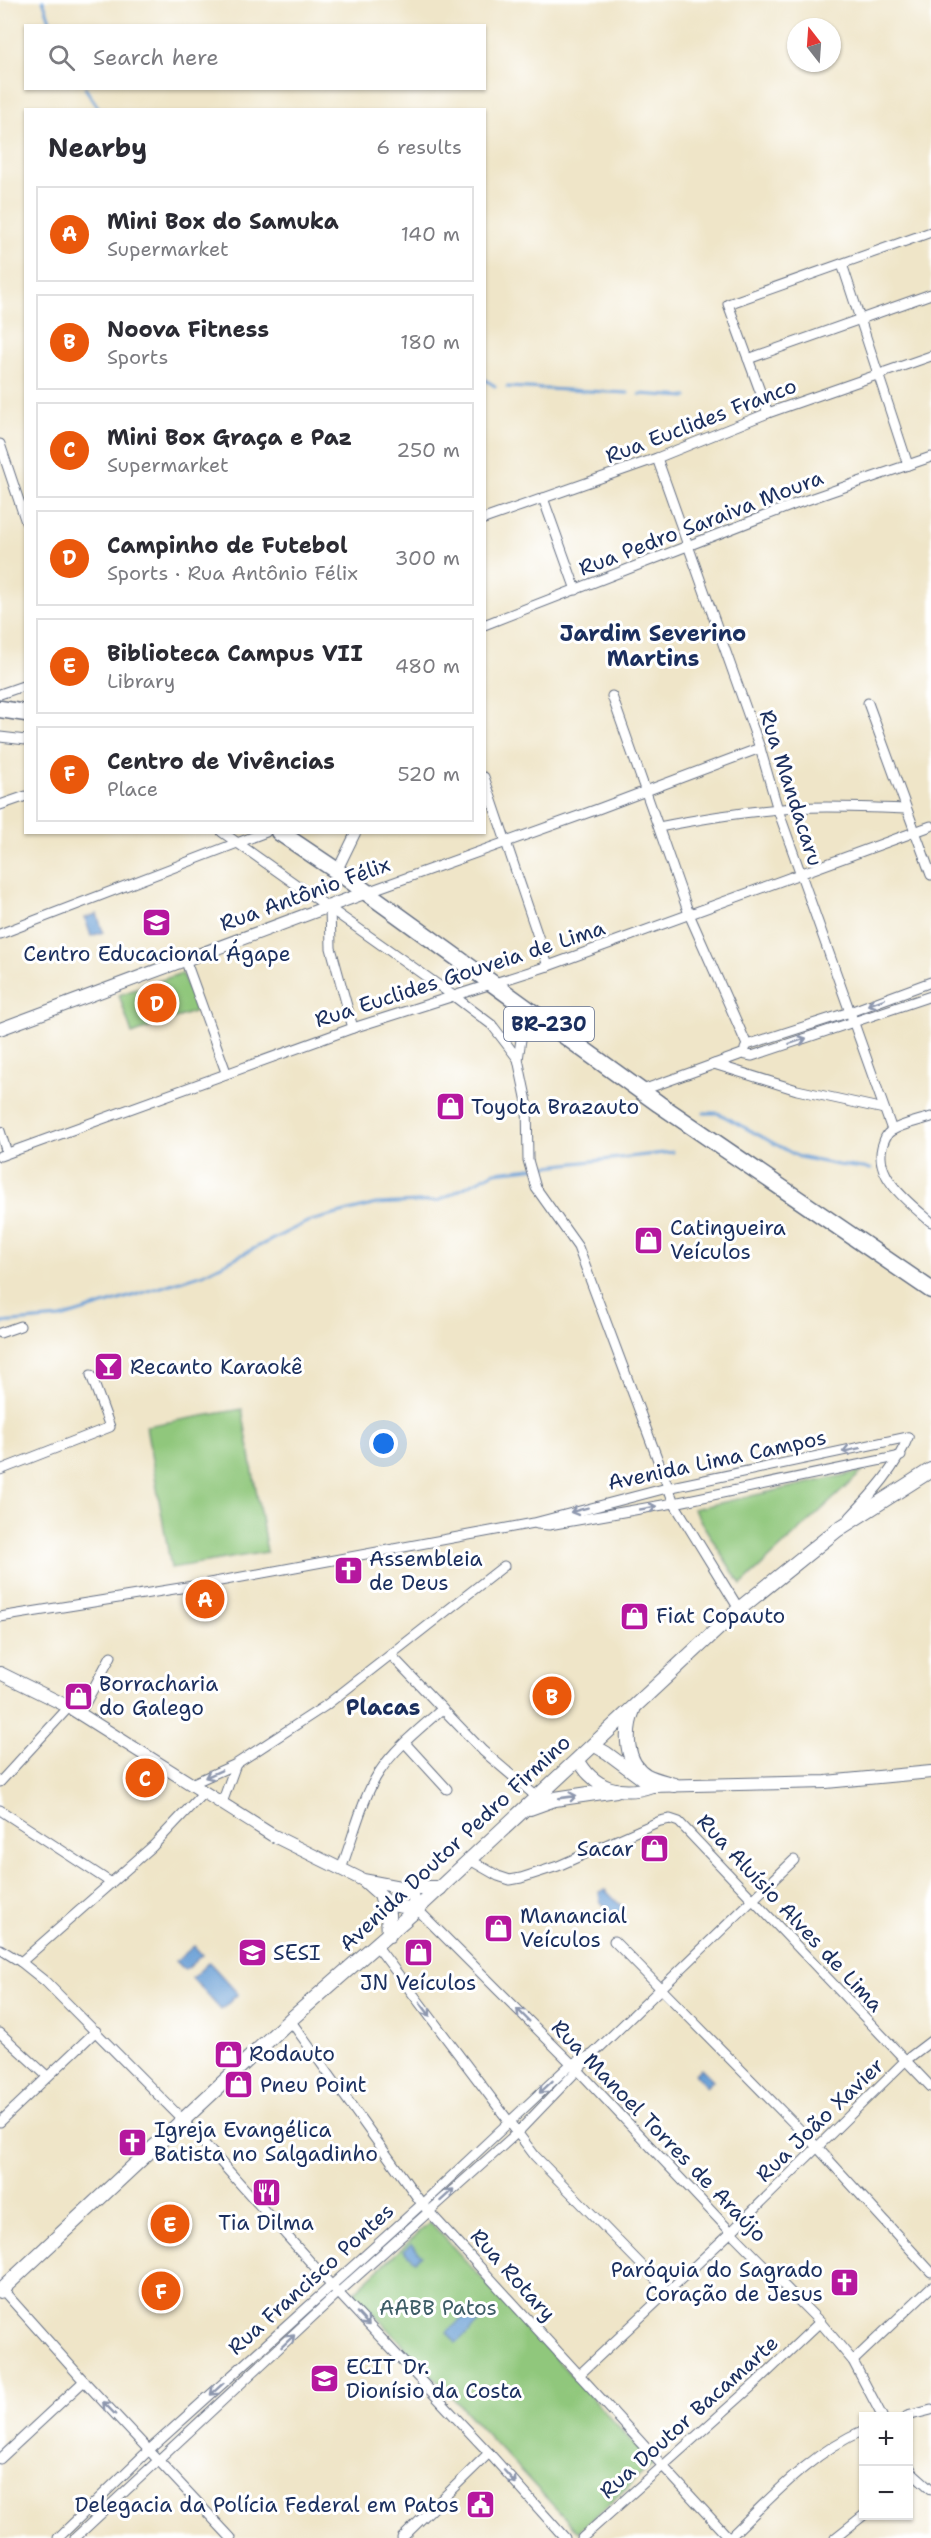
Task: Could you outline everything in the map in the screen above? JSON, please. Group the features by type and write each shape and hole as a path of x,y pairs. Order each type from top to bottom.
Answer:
{"highway":[{"path":"0,709 24,713"},
{"name":"BR-230","path":"282,834 367,892 640,1091 834,1226 931,1290"}],"main road":[{"name":"Rua Antônio Félix","path":"0,1029 367,892"},
{"name":"Avenida Doutor Pedro Firmino","path":"1,2289 290,2020 389,1935 739,1609 837,1530 930,1470"},
{"path":"0,1673 75,1710 272,1835 363,1880 405,1888 440,1888"},
{"path":"634,1707 627,1725 632,1757 641,1772 648,1777 674,1785"},
{"path":"593,1745 652,1786"},
{"path":"578,1759 582,1767 596,1780 616,1790 628,1792 652,1786 826,1782 929,1773"},
{"path":"522,1811 555,1799 616,1790"},
{"path":"363,1880 382,1899 399,1908 417,1909 412,1896 405,1888"},
{"path":"382,1899 388,1914 389,1935"}],"street":[{"path":"768,413 728,304 931,232"},
{"path":"842,264 908,465"},
{"path":"748,359 931,294"},
{"name":"Rua Euclides Franco","path":"486,518 657,458 768,413 931,356"},
{"path":"0,444 24,516"},
{"name":"Rua Pedro Saraiva Moura","path":"486,624 798,503 931,457"},
{"name":"Rua Mandacaru","path":"657,458 884,1109 889,1133 880,1154 888,1178 930,1221"},
{"path":"543,498 576,590"},
{"path":"0,694 24,687"},
{"path":"612,696 689,914 744,1050 752,1056 931,996"},
{"path":"868,703 931,875"},
{"path":"0,737 24,740"},
{"name":"Rua Antônio Félix","path":"367,892 760,748"},
{"path":"486,783 548,966"},
{"path":"0,805 24,797"},
{"path":"659,827 721,815 778,810 827,807 906,809"},
{"name":"Rua Euclides Gouveia de Lima","path":"4,1154 353,1028 548,966 931,826"},
{"path":"224,834 330,906 492,1025 518,1059"},
{"path":"0,934 261,834"},
{"path":"337,871 355,834"},
{"path":"330,906 331,948 353,1028"},
{"path":"185,959 226,1072"},
{"path":"640,1091 714,1064 744,1050 931,982"},
{"path":"542,1019 522,1033 518,1059 527,1102 530,1173 544,1201 578,1247 674,1503 739,1609"},
{"path":"714,1064 797,1090 884,1109"},
{"path":"889,1133 931,1117"},
{"path":"0,1131 4,1154"},
{"path":"0,1334 20,1326"},
{"path":"0,1470 110,1427 91,1375"},
{"name":"Avenida Lima Campos","path":"0,1617 193,1586 534,1523 667,1488 908,1437 901,1456 674,1503 549,1525 534,1523"},
{"path":"837,1530 865,1502 901,1456"},
{"path":"791,1463 794,1478"},
{"path":"715,1478 718,1494"},
{"path":"191,1784 236,1764 325,1706 504,1566"},
{"path":"391,1655 483,1751 537,1797"},
{"path":"0,1782 75,1710 111,1656"},
{"path":"341,1869 372,1785 380,1770 442,1709"},
{"path":"405,1743 447,1789"},
{"path":"222,1803 236,1764"},
{"path":"21,1962 153,1846 204,1792"},
{"path":"0,1810 110,1882"},
{"name":"Rua Aluísio Alves de Lima","path":"470,1860 510,1880 558,1866 660,1821 670,1819 679,1822 931,2087"},
{"name":"Rua Francisco Pontes","path":"57,2538 149,2450 331,2285 518,2132 593,2054 794,1860"},
{"name":"Rua Manoel Torres de Araújo","path":"417,1909 579,2071 731,2232 820,2322 853,2361 880,2412"},
{"path":"615,1941 817,2147 931,2272"},
{"path":"376,1945 535,2156 667,2291"},
{"path":"0,1949 46,1982 183,2120 331,2285 489,2453 565,2538"},
{"name":"Rua Rotary","path":"290,2020 426,2207 729,2538"},
{"path":"0,2122 96,2031"},
{"path":"0,2033 47,2076"},
{"name":"Rua João Xavier","path":"579,2375 731,2232 906,2060 931,2041"},
{"name":"Rua Francisco Pontes","path":"75,2538 339,2292 510,2120 572,2064 593,2054"},
{"path":"0,2106 8,2114"},
{"path":"853,2361 931,2287"},
{"path":"1,2289 231,2538"},
{"name":"Rua Doutor Bacamarte","path":"582,2538 820,2322"},
{"path":"0,2459 84,2381"},
{"path":"913,2414 931,2410"},
{"path":"729,2538 820,2453 859,2432"},
{"path":"402,2538 489,2453"},
{"path":"913,2474 931,2489"},
{"path":"835,2538 859,2519"}],"green space":[{"path":"182,973 196,1011 132,1034 119,995"},
{"path":"242,1409 267,1552 171,1568 146,1426"},
{"path":"863,1471 741,1585 693,1509"},
{"name":"AABB Patos","path":"430,2222 653,2464 578,2532 354,2292"}],"water":[{"path":"97,914 103,932 91,936 85,918"},
{"path":"605,1890 623,1908 624,1915 614,1916 600,1901 599,1892"},
{"path":"194,1946 202,1955 185,1970 176,1961"},
{"path":"209,1962 238,1994 221,2010 192,1978"},
{"path":"701,2068 713,2080 706,2087 695,2074"},
{"path":"411,2244 422,2255 415,2261 404,2250"},
{"path":"472,2310 482,2320 456,2343 447,2332"}],"waterway":[{"path":"43,0 51,24"},
{"path":"86,90 99,108"},
{"path":"486,380 495,386"},
{"path":"507,387 628,393"},
{"path":"640,394 687,397"},
{"path":"704,1113 718,1113 799,1157 871,1169"},
{"path":"0,1323 61,1318 203,1274 307,1222 376,1204 438,1201 495,1172 673,1152"}],"place":[{"name":"Centro Educacional Ágape","path":"157,923"},
{"name":"Campinho de Futebol","path":"157,1003"},
{"name":"Toyota Brazauto","path":"450,1107"},
{"name":"Catingueira Veículos","path":"649,1240"},
{"name":"Recanto Karaokê","path":"109,1367"},
{"name":"Assembleia de Deus","path":"348,1571"},
{"name":"Mini Box do Samuka","path":"205,1599"},
{"name":"Fiat Copauto","path":"635,1616"},
{"name":"Borracharia do Galego","path":"78,1696"},
{"name":"Noova Fitness","path":"552,1696"},
{"name":"Mini Box Graça e Paz","path":"145,1778"},
{"name":"Sacar","path":"655,1849"},
{"name":"Manancial Veículos","path":"499,1928"},
{"name":"JN Veículos","path":"418,1952"},
{"name":"SESI","path":"252,1953"},
{"name":"Rodauto","path":"228,2054"},
{"name":"Pneu Point","path":"239,2085"},
{"name":"Igreja Evangélica Batista no Salgadinho","path":"133,2142"},
{"name":"Tia Dilma","path":"266,2192"},
{"name":"Biblioteca Campus VII","path":"170,2224"},
{"name":"Paróquia do Sagrado Coração de Jesus","path":"844,2282"},
{"name":"Centro de Vivências","path":"161,2291"},
{"name":"ECIT Dr. Dionísio da Costa","path":"325,2379"},
{"name":"Delegacia da Polícia Federal em Patos","path":"480,2505"}],"district":[{"name":"Jardim Severino Martins","path":"653,646"},
{"name":"Placas","path":"383,1707"}]}
